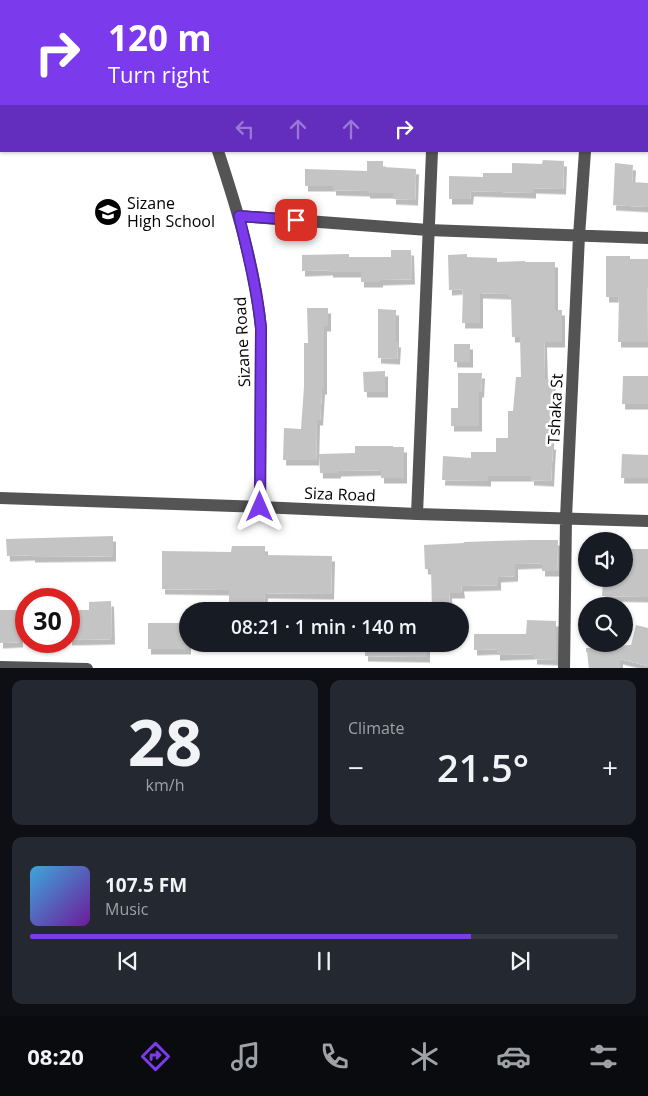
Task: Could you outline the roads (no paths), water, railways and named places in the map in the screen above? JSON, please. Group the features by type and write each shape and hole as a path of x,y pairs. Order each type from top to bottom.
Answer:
{"street":[{"name":"Sizane Road","path":"218,152 239,216 253,274 261,328 260,507"},
{"path":"417,514 432,152"},
{"name":"Tshaka St","path":"564,668 566,518 579,236 585,152"},
{"path":"239,216 428,230 648,238"},
{"name":"Siza Road","path":"0,498 648,521"},
{"path":"0,666 87,668"}],"place":[{"name":"Sizane High School","path":"108,212"}]}
